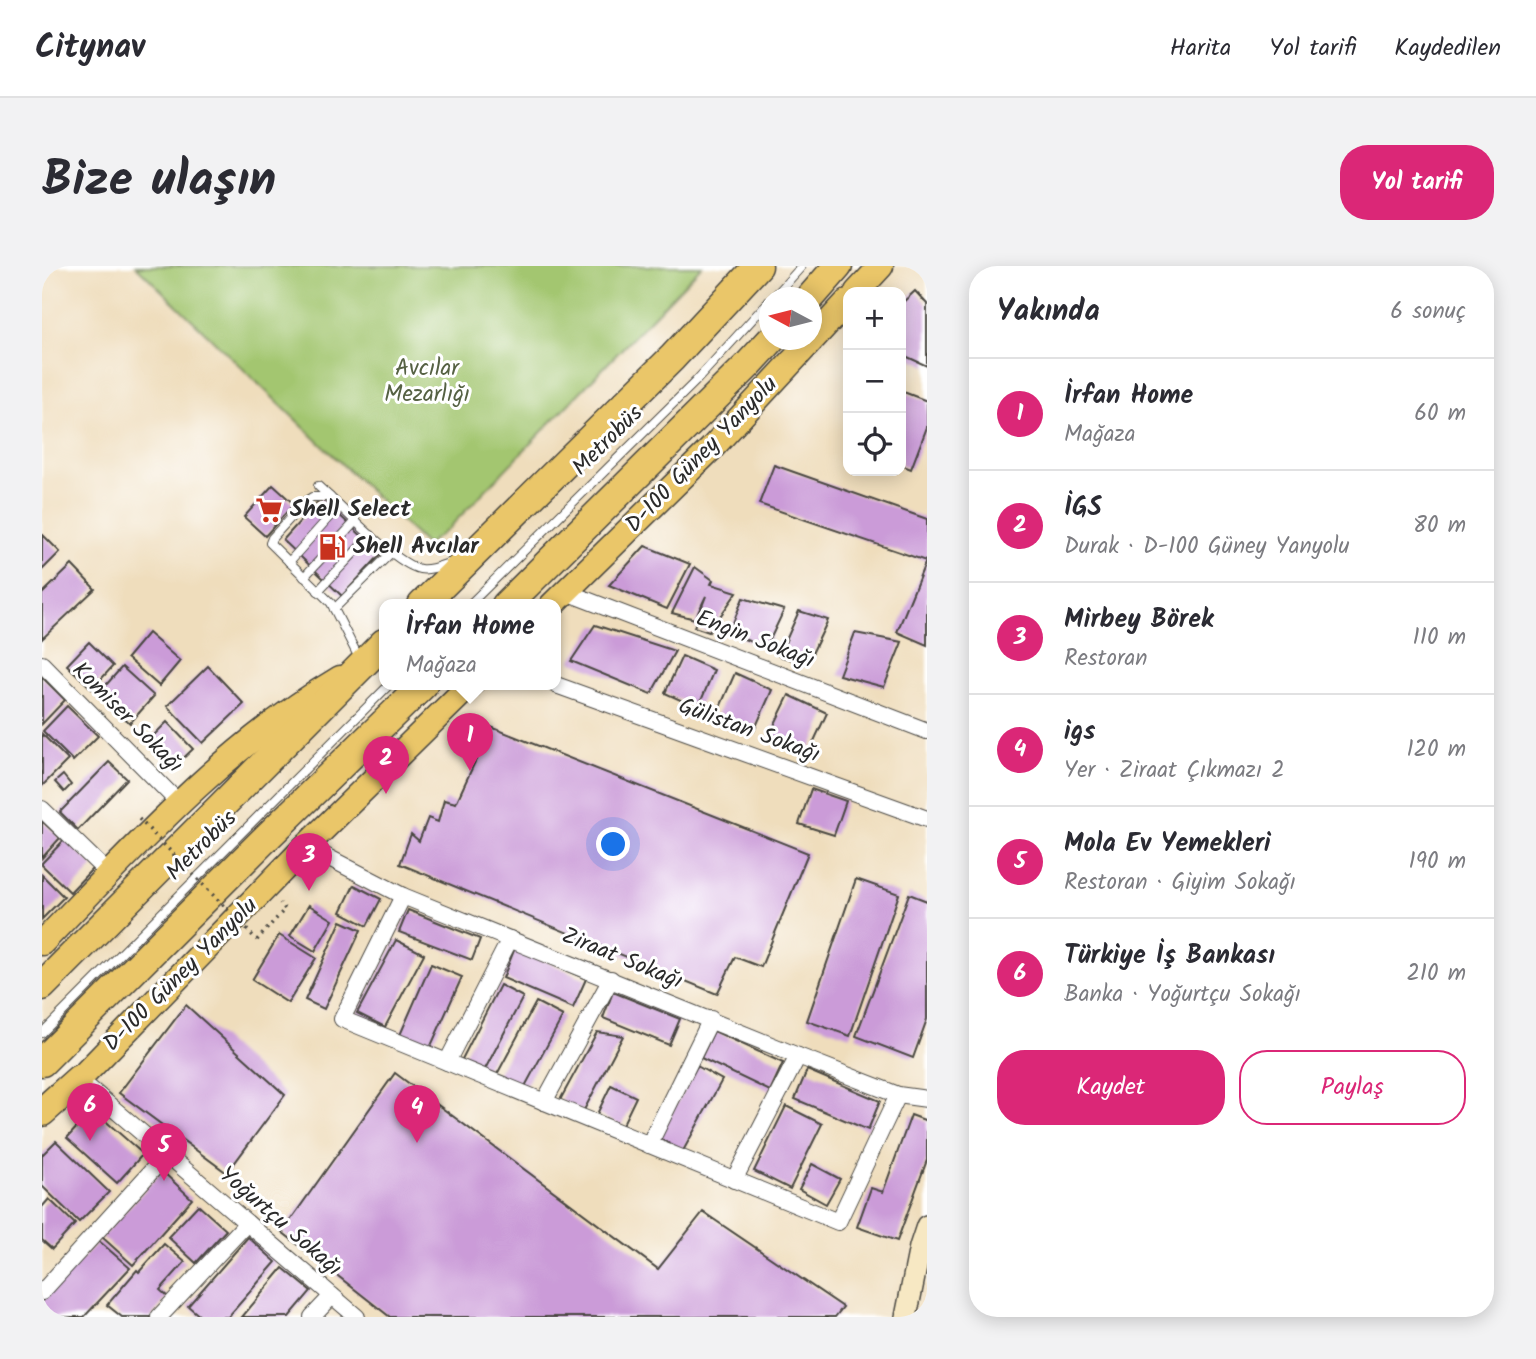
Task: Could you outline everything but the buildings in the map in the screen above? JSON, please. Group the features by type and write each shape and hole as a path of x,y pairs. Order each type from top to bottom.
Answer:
{"highway":[{"path":"428,599 673,358 758,266"},
{"path":"820,287 838,266"},
{"path":"512,599 762,350"},
{"path":"42,986 379,648"},
{"path":"42,1062 419,690"},
{"path":"42,1112 79,1079"}],"main road":[{"path":"862,287 881,266"},
{"name":"D-100 Güney Yanyolu","path":"559,598 711,449 843,306"},
{"path":"42,943 179,803 263,730 310,696 362,665"},
{"name":"D-100 Güney Yanyolu","path":"42,1119 306,846 465,690"},
{"path":"906,1317 924,1249 927,1226"}],"street":[{"name":"Engin Sokağı","path":"559,598 927,731"},
{"name":"Komiser Sokağı","path":"42,664 179,803"},
{"name":"Gülistan Sokağı","path":"561,687 927,819"},
{"path":"42,809 109,874"},
{"name":"Ziraat Sokağı","path":"306,846 403,896 898,1095 927,1099"},
{"path":"403,896 342,1020 838,1222 898,1095"},
{"path":"447,1062 510,939"},
{"path":"544,1102 611,979"},
{"path":"649,1145 711,1019"},
{"path":"734,1180 798,1056"},
{"name":"Yoğurtçu Sokağı","path":"79,1079 357,1317"},
{"path":"42,1292 167,1154"},
{"path":"159,1317 247,1223"},
{"path":"312,1317 332,1296"}],"lane":[{"name":"Metrobüs","path":"782,287 802,266"},
{"name":"Metrobüs","path":"475,599 695,382 759,312"},
{"path":"318,485 405,563 420,569 432,568 472,556"},
{"path":"330,497 312,497 306,501 270,543 331,603 362,665"},
{"path":"289,562 339,506"},
{"path":"304,577 356,521"},
{"path":"318,591 372,535"},
{"path":"334,610 391,553"},
{"name":"Metrobüs","path":"42,1034 384,690"}],"path":[{"path":"139,819 257,940 285,909"}],"green space":[{"name":"Avcılar Mezarlığı","path":"136,266 702,266 447,530 426,545"}],"place":[{"name":"Shell Select","path":"269,510"},
{"name":"Shell Avcılar","path":"332,547"},
{"name":"İrfan Home","path":"470,771"},
{"name":"İGS","path":"386,794"},
{"name":"Mirbey Börek","path":"309,891"},
{"name":"Türkiye İş Bankası","path":"90,1141"},
{"name":"igs","path":"417,1143"},
{"name":"Mola Ev Yemekleri","path":"164,1181"}]}
